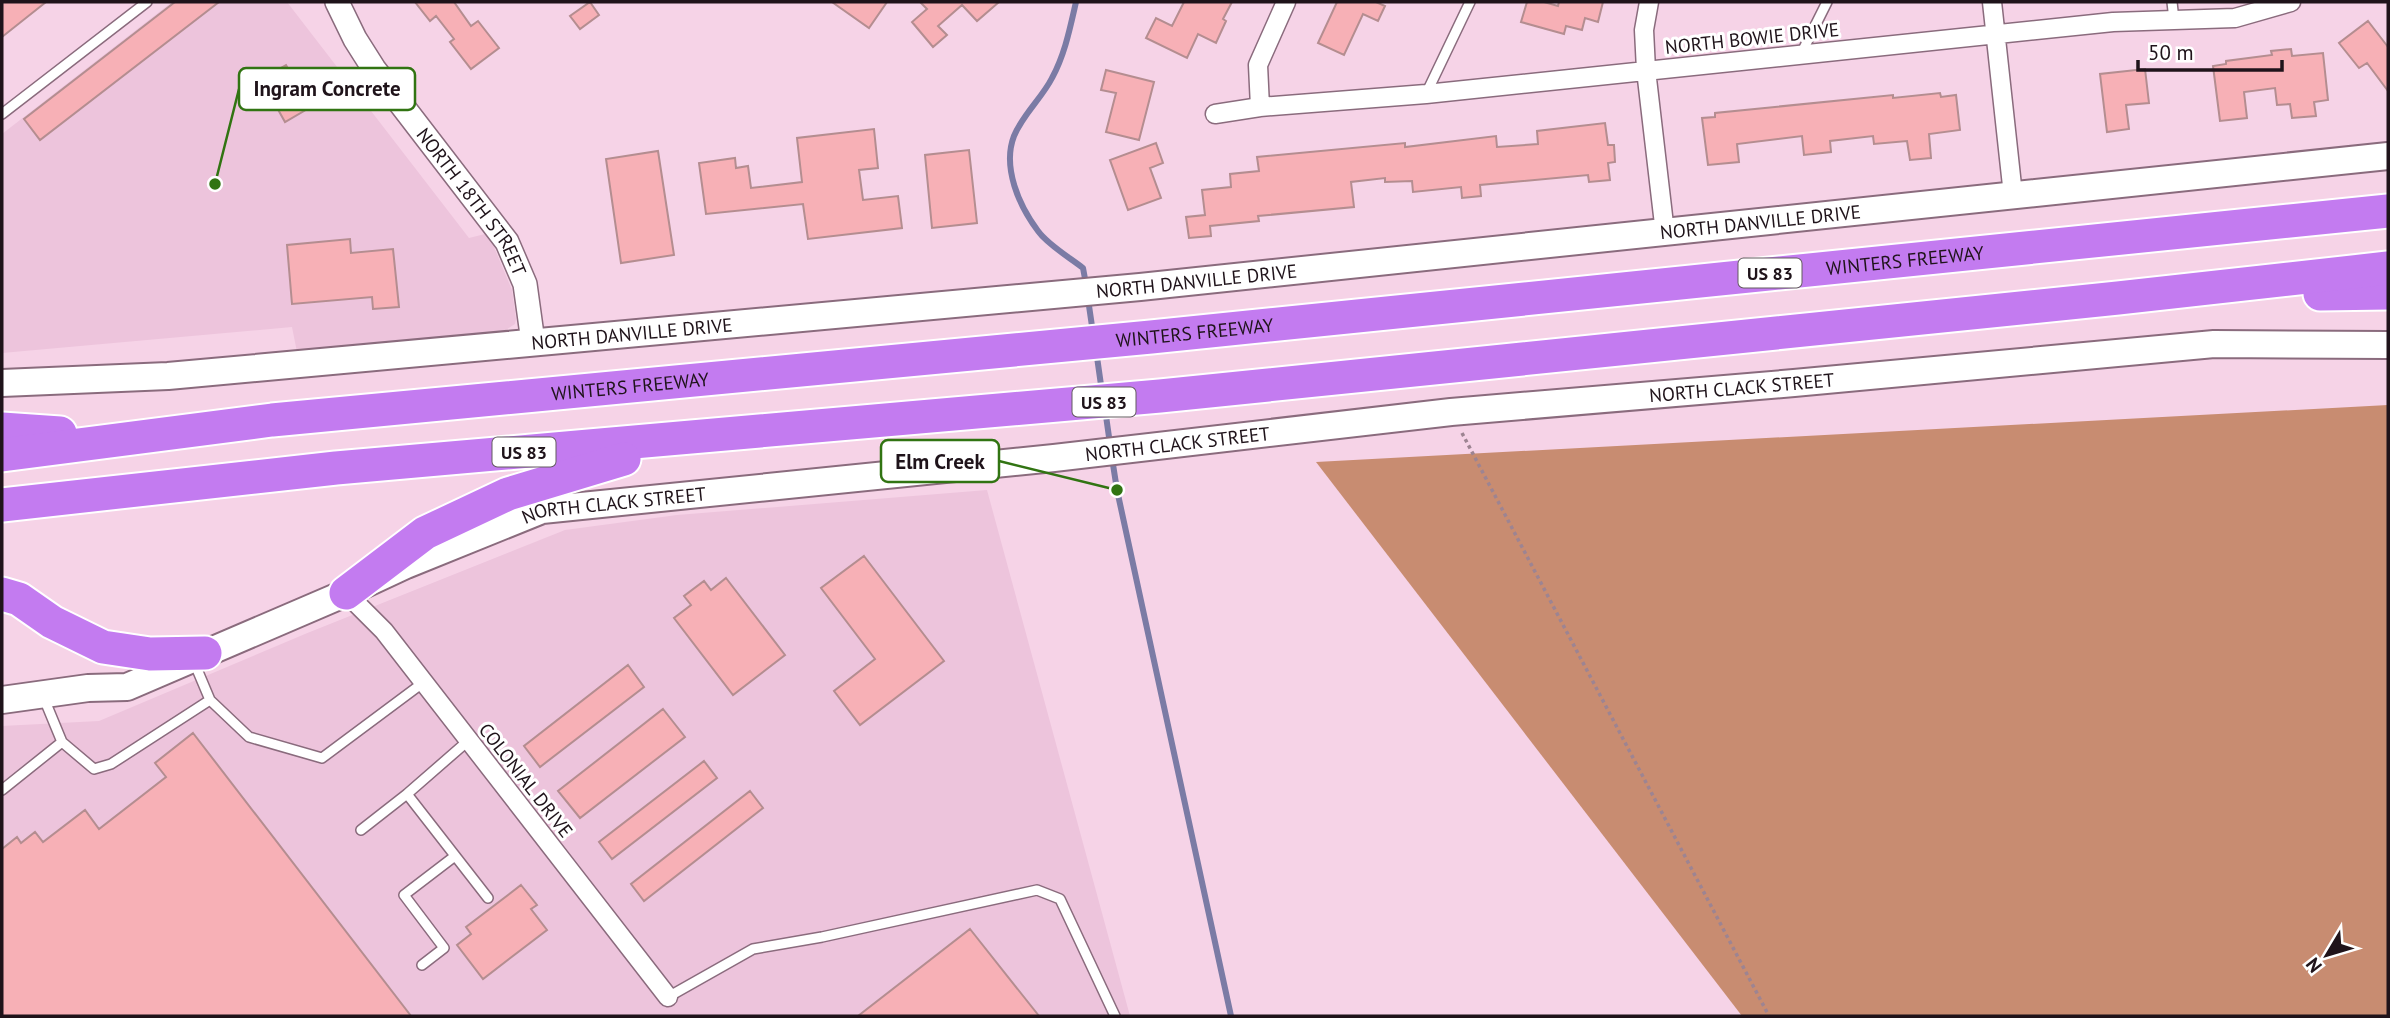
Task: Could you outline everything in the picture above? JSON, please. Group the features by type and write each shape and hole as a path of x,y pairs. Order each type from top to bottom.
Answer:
{"highway":[{"name":"WINTERS FREEWAY","path":"2,455 272,419 1151,337 2388,211"},
{"name":"US 83","path":"2,505 336,468 1160,396 2388,268"},
{"path":"2118,298 2388,293"},
{"path":"2,429 133,437"},
{"path":"346,593 425,533 508,494 600,465 733,435"},
{"path":"2,594 19,598 52,622 103,647 150,654 198,655"}],"main road":[{"name":"NORTH DANVILLE DRIVE","path":"2,383 168,376 1037,297 2388,156"},
{"name":"NORTH CLACK STREET","path":"2,700 88,688 127,687 406,565 542,510 1054,458 1451,412 2214,344 2388,345"}],"street":[{"name":"NORTH 18TH STREET","path":"337,2 355,39 374,69 507,242 525,284 533,342"},
{"path":"1261,107 1258,65 1286,2"},
{"path":"1649,2 1644,30 1646,70 1665,233"},
{"path":"1992,2 2013,195"},
{"name":"NORTH BOWIE DRIVE","path":"1215,114 1261,107 1426,94 1996,36 2113,22 2173,11 2235,18 2291,2"},
{"name":"COLONIAL DRIVE","path":"346,593 384,631 668,997"}],"lane":[{"path":"2,114 147,2"},
{"path":"1426,94 1470,2"},
{"path":"1801,55 1827,2"},
{"path":"198,655 211,700 249,737 322,758 424,682"},
{"path":"43,694 62,742 94,769 111,764 211,700"},
{"path":"361,830 469,740"},
{"path":"2,790 62,742"},
{"path":"407,794 488,898"},
{"path":"422,965 444,948 404,895 456,856"},
{"path":"668,997 753,949 822,937 1037,890 1060,899 1115,1016"}],"path":[{"path":"1451,412 1769,1016"}],"shaded area":[{"path":"172,2 287,2 469,238 485,234 494,247 512,290 515,324 501,333 297,352 292,327 2,353 2,134"},
{"path":"2388,405 2388,1016 1742,1016 1316,462"},
{"path":"987,490 1130,1016 2,1016 2,726 99,721 305,634 565,530 677,515"}],"building":[{"path":"2,2 46,2 2,37"},
{"path":"175,2 219,2 40,140 24,119"},
{"path":"415,2 454,2 471,26 478,21 499,48 471,69 450,42 454,39 436,16 430,21"},
{"path":"590,2 599,15 580,29 570,16"},
{"path":"832,2 887,2 869,28"},
{"path":"920,2 999,2 977,21 962,5 938,26 947,35 933,47 912,22 927,9"},
{"path":"1184,2 1232,2 1223,19 1226,21 1216,43 1198,34 1187,58 1146,38 1156,18 1172,26"},
{"path":"1337,2 1376,2 1385,6 1378,21 1363,14 1344,55 1318,43"},
{"path":"1527,2 1544,2 1558,6 1559,2 1603,2 1598,22 1585,18 1582,30 1566,26 1564,34 1521,22"},
{"path":"2368,21 2388,47 2388,91 2367,63 2359,68 2339,43"},
{"path":"2291,49 2292,56 2323,53 2328,100 2314,102 2316,116 2292,118 2290,104 2277,105 2275,88 2244,92 2247,118 2220,121 2213,66 2226,64 2226,61 2272,55 2271,51"},
{"path":"286,65 297,85 303,81 316,104 285,122 261,79"},
{"path":"2145,69 2149,103 2126,105 2129,129 2107,132 2100,74"},
{"path":"1106,70 1154,82 1139,140 1106,132 1116,93 1101,90"},
{"path":"1940,93 1941,97 1956,95 1960,130 1929,134 1931,158 1910,160 1907,141 1874,144 1873,136 1830,141 1831,152 1804,155 1802,136 1737,144 1739,162 1708,165 1702,118 1715,117 1715,113 1893,95 1893,98"},
{"path":"1605,123 1608,145 1614,145 1615,162 1608,163 1610,180 1589,182 1588,175 1480,185 1481,196 1462,198 1461,187 1413,192 1412,181 1385,182 1385,178 1351,182 1354,207 1258,216 1259,221 1210,226 1211,236 1189,238 1186,217 1205,215 1202,190 1231,187 1230,174 1259,171 1257,157 1405,143 1405,147 1496,136 1497,147 1538,144 1537,131"},
{"path":"874,129 878,168 859,170 863,200 898,196 902,228 808,239 803,204 706,214 699,163 735,158 736,168 748,166 751,188 802,182 797,138"},
{"path":"1156,143 1163,163 1150,168 1161,198 1128,210 1110,160"},
{"path":"969,150 977,223 932,228 925,155"},
{"path":"658,151 674,255 621,263 606,159"},
{"path":"350,239 351,253 393,249 399,307 373,309 372,297 292,304 287,245"},
{"path":"864,556 944,661 860,725 834,691 875,659 821,588"},
{"path":"726,578 785,655 733,695 674,618 691,605 684,596 704,581 711,590"},
{"path":"628,665 644,687 540,767 524,746"},
{"path":"663,709 685,737 580,818 558,791"},
{"path":"193,733 411,1016 2,1016 2,849 17,837 21,843 35,832 43,842 85,810 99,829 166,777 155,763"},
{"path":"704,761 717,778 612,859 599,842"},
{"path":"750,791 763,808 644,901 631,884"},
{"path":"521,885 537,905 531,909 547,930 483,979 457,945 471,934 466,927"},
{"path":"970,929 1039,1016 858,1016"}],"waterway":[{"path":"1076,2 1057,69 1018,128 1010,160 1014,186 1031,221 1047,241 1083,268 1086,284"},
{"path":"1088,299 1093,333"},
{"path":"1096,350 1102,392"},
{"path":"1105,409 1110,444"},
{"path":"1112,458 1231,1016"}],"place":[{"name":"Ingram Concrete","path":"215,184"},
{"name":"Elm Creek","path":"1117,490"}]}
